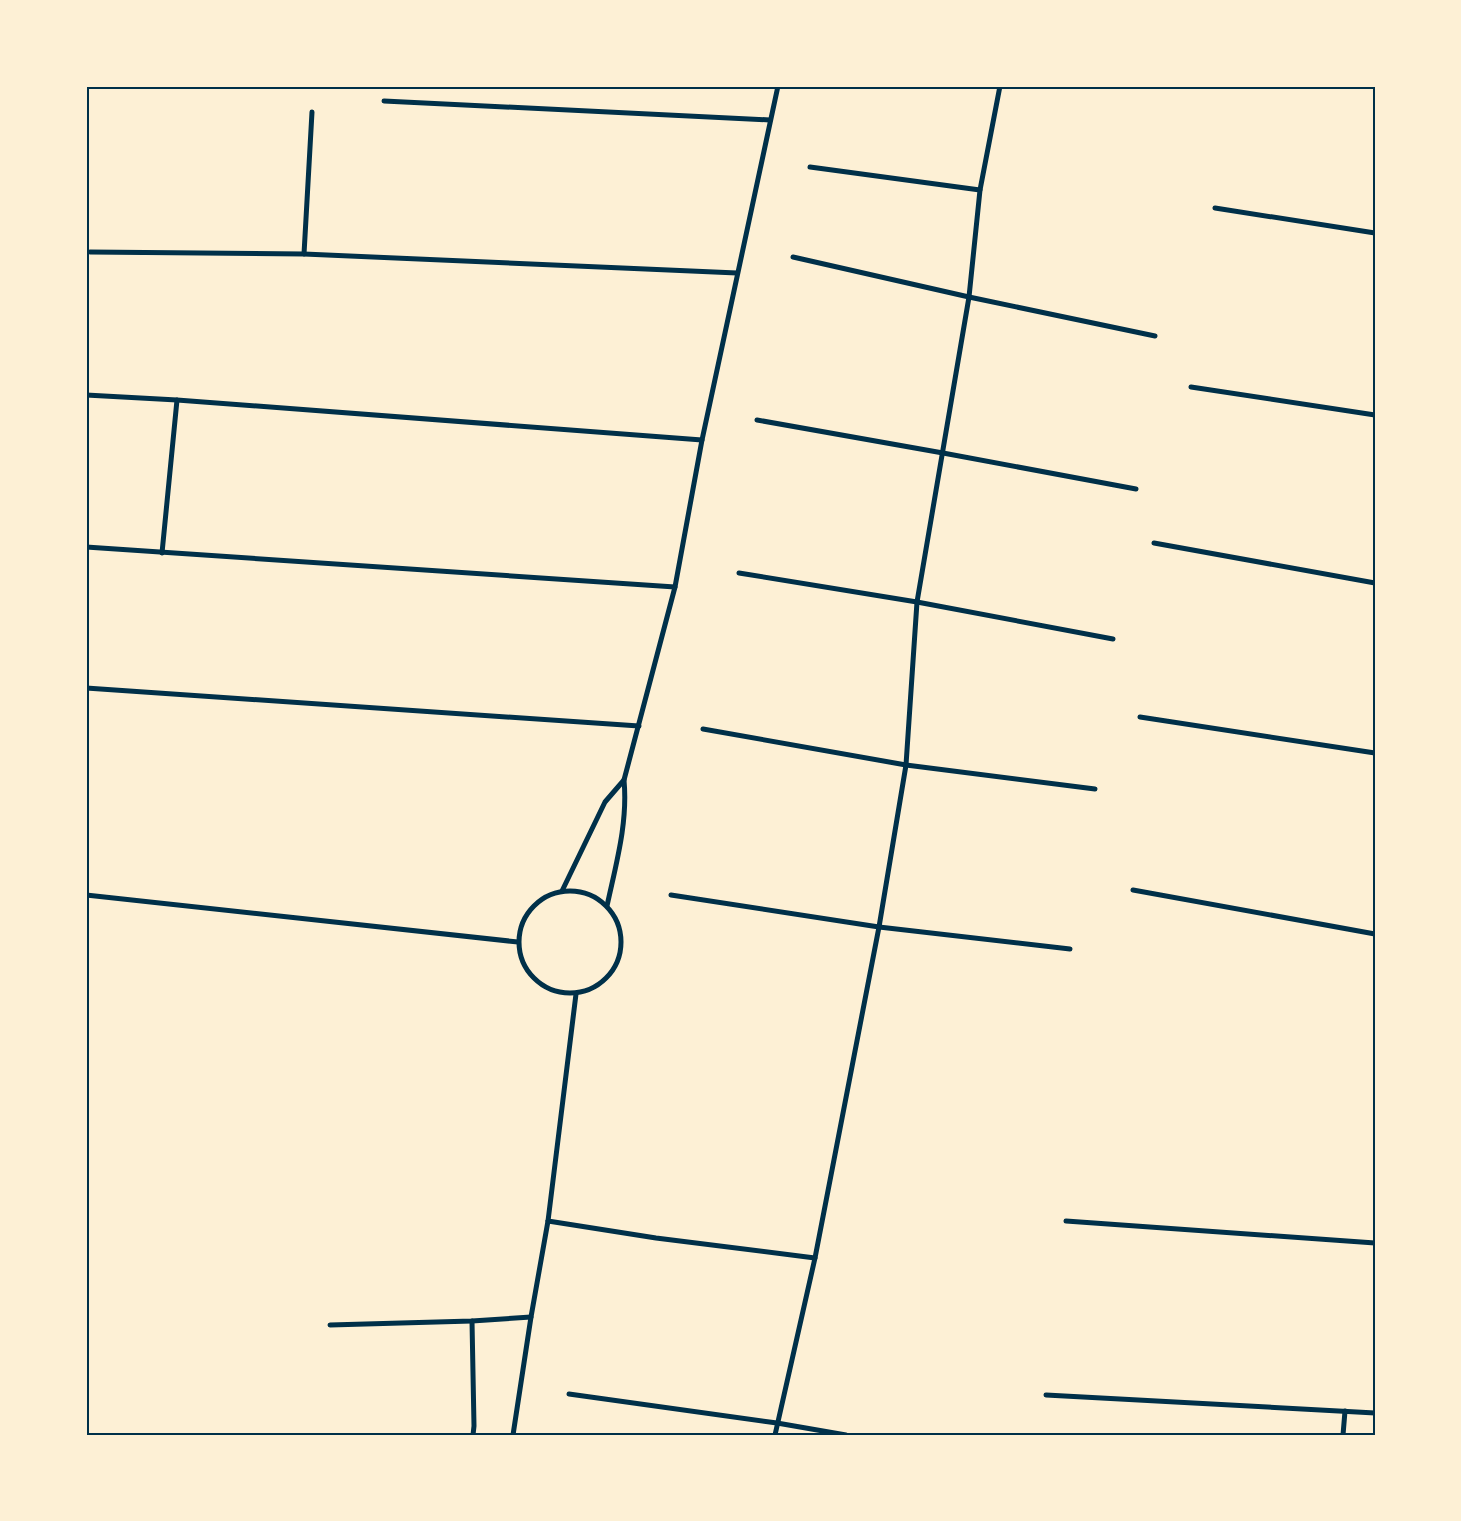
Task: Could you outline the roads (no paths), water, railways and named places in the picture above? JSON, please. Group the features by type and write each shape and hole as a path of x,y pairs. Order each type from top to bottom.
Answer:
{"street":[{"path":"607,906 625,818 624,780 628,759 639,726 675,587 702,440 778,86"},
{"path":"775,1435 816,1258 879,927 906,765 917,602 969,297 980,190 1000,86"},
{"path":"384,101 770,120"},
{"path":"304,254 312,112"},
{"path":"810,167 980,190"},
{"path":"1215,208 1375,233"},
{"path":"90,252 304,254 737,273"},
{"path":"793,257 969,297 1155,336"},
{"path":"1191,387 1375,415"},
{"path":"86,395 177,400 702,440"},
{"path":"162,553 177,400"},
{"path":"757,420 1136,489"},
{"path":"1154,544 1375,583"},
{"path":"86,547 675,587"},
{"path":"740,573 917,602 1113,639"},
{"path":"86,688 639,726"},
{"path":"1140,717 1375,753"},
{"path":"703,729 906,765 1096,789"},
{"path":"562,891 605,802 624,780"},
{"path":"1133,890 1375,934"},
{"path":"562,891 586,893 607,906 618,922 622,940 619,959 610,976 594,988 576,994 554,991 536,980 522,963 518,942 524,918 540,900 562,891"},
{"path":"671,894 879,927 1070,949"},
{"path":"86,895 518,942"},
{"path":"513,1435 548,1222 576,994"},
{"path":"1066,1221 1375,1243"},
{"path":"548,1222 816,1258"},
{"path":"330,1325 472,1321 531,1317"},
{"path":"472,1321 474,1426 472,1435"},
{"path":"569,1394 777,1423 846,1435"},
{"path":"1046,1395 1375,1413"},
{"path":"1344,1435 1345,1411"}]}
